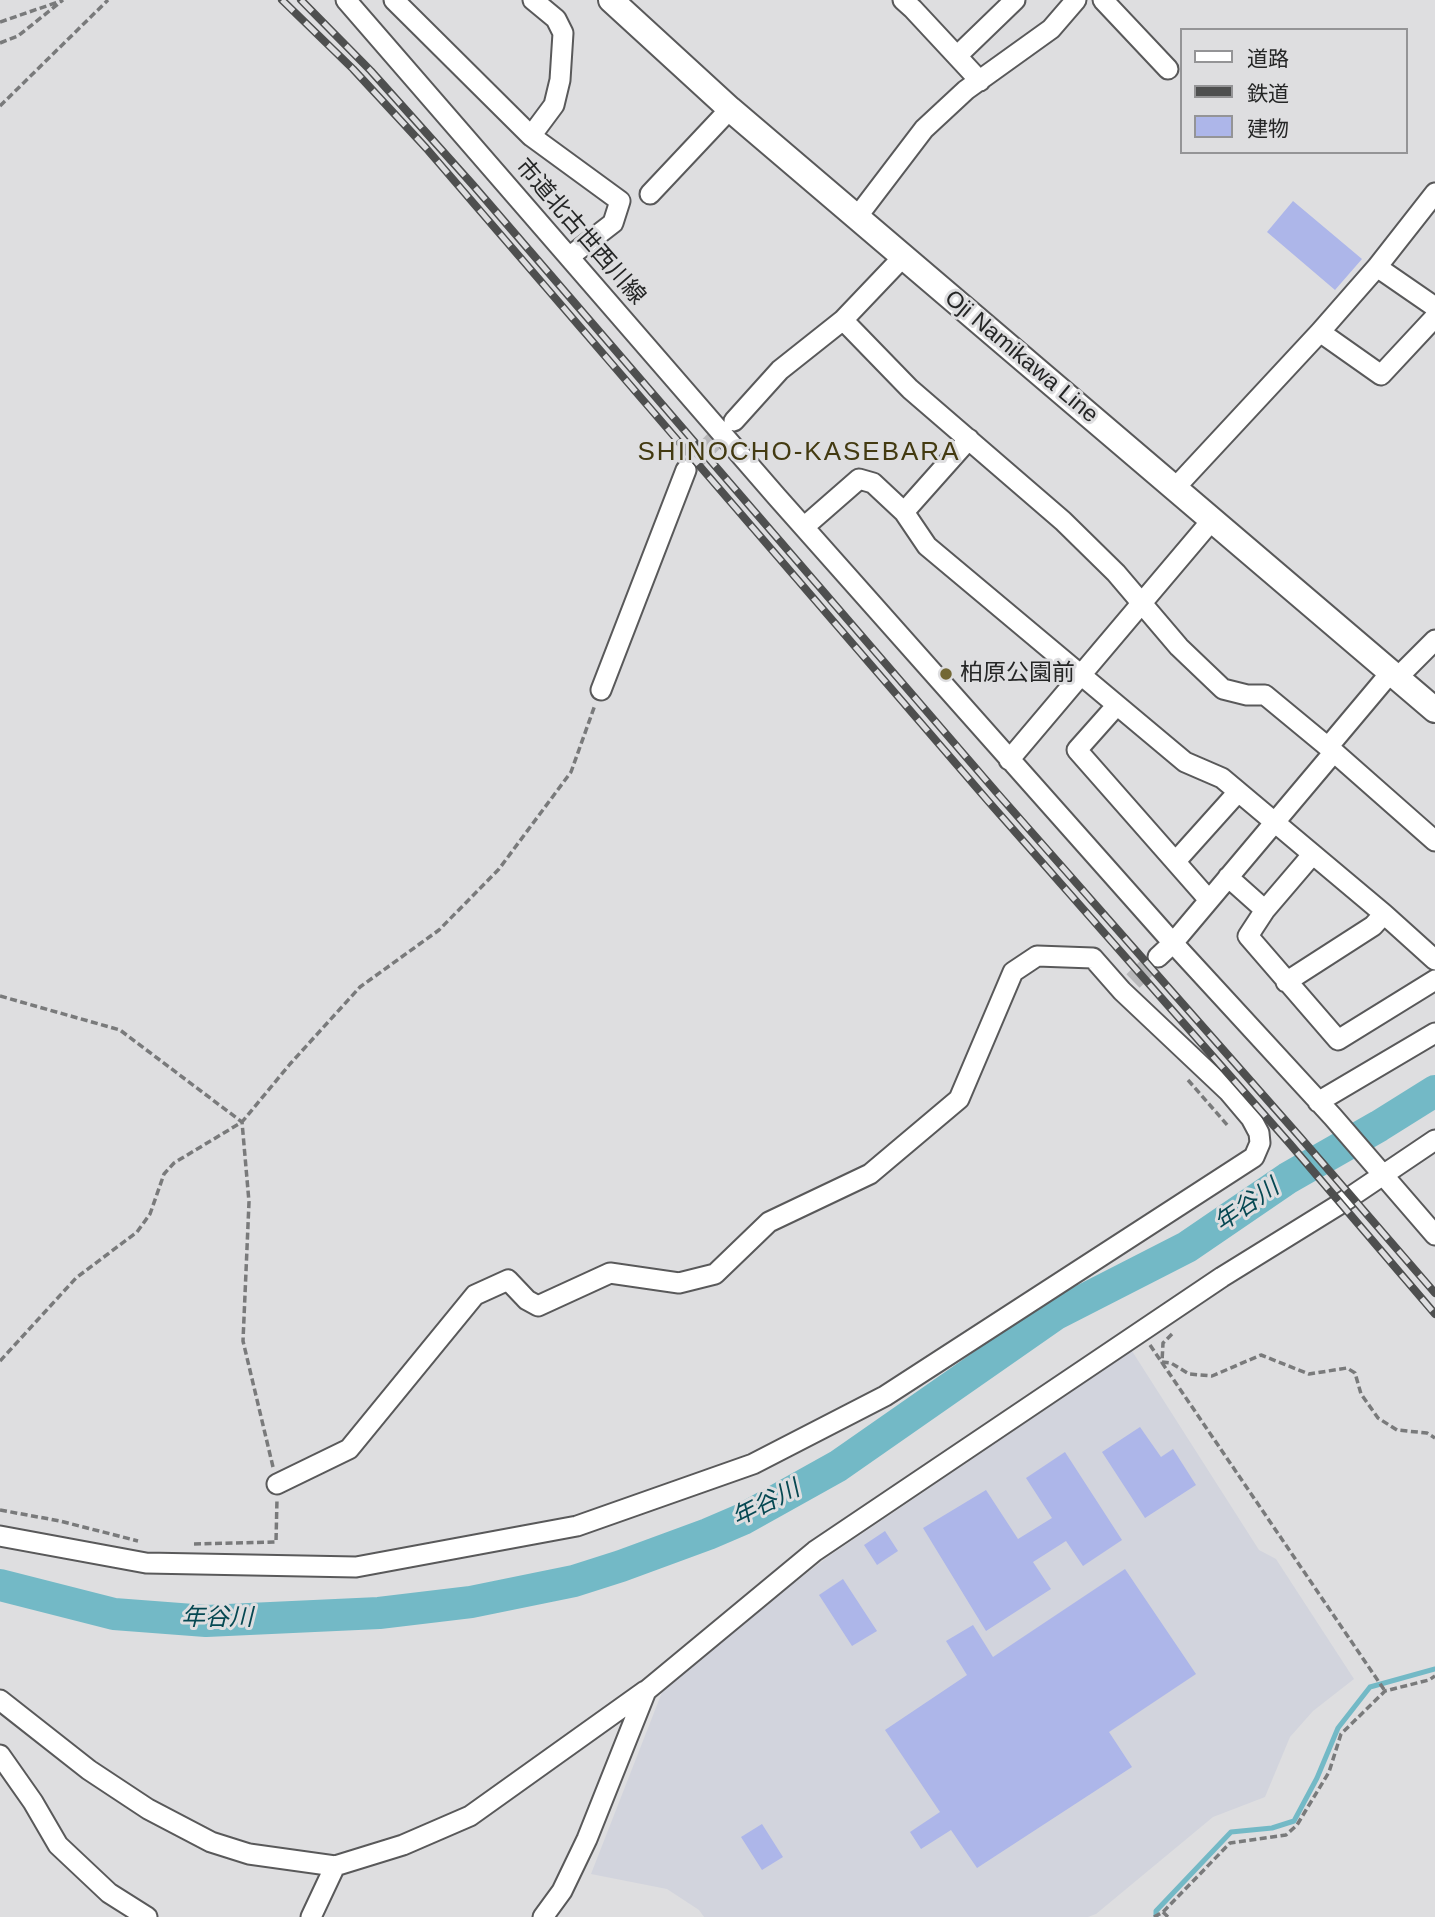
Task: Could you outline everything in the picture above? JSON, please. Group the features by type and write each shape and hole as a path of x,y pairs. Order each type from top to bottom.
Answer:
{"main road":[{"name":"Oji Namikawa Line","path":"619,3 730,109 1435,710"}],"street":[{"name":"市道北古世西川線","path":"345,0 777,497 1173,943 1378,1168 1435,1236"},
{"path":"394,0 531,136 620,201 613,223 569,257"},
{"path":"531,136 554,105 560,80 563,33 556,19 533,0"},
{"path":"903,0 980,81"},
{"path":"957,56 1015,0"},
{"path":"857,217 924,130 966,90 1051,29 1076,0"},
{"path":"1103,0 1168,69"},
{"path":"650,194 730,109"},
{"path":"1175,488 1321,331 1377,267 1435,193"},
{"path":"734,421 780,370 843,320 904,257"},
{"path":"1377,267 1435,307"},
{"path":"1321,331 1381,375 1435,317"},
{"path":"843,320 910,389 1063,521 1116,573 1179,647 1223,689 1247,695 1265,695 1435,841"},
{"path":"904,512 969,439"},
{"path":"601,690 686,470"},
{"path":"804,527 859,480 873,483 904,512 928,546 1185,762 1222,778 1435,960"},
{"path":"1010,760 1212,520"},
{"path":"1158,957 1209,900 1394,675 1435,640"},
{"path":"1117,705 1077,750 1209,900"},
{"path":"1176,861 1238,792"},
{"path":"1312,855 1265,910 1248,936 1338,1040 1435,980"},
{"path":"1228,877 1265,910"},
{"path":"1286,982 1373,926 1384,914"},
{"path":"0,1535 146,1563 356,1567 577,1526 753,1464 886,1396 1254,1157 1260,1143 1259,1133 1251,1118 1229,1091 1128,986 1093,958 1037,956 1013,972 959,1099 870,1174 769,1222 715,1274 679,1283 610,1273 538,1306 527,1300 508,1280 475,1295 349,1448 277,1484"},
{"path":"1318,1102 1435,1033"},
{"path":"0,1700 89,1770 148,1809 211,1842 249,1854 335,1866 403,1845 470,1816 646,1690 815,1551 1222,1277 1351,1197 1378,1168 1435,1140"},
{"path":"543,1917 562,1891 587,1839 646,1690"},
{"path":"0,1755 33,1802 58,1845 108,1893 147,1917"},
{"path":"311,1917 335,1866"}],"path":[{"path":"0,22 63,0"},
{"path":"0,43 18,36 63,0"},
{"path":"0,106 108,0"},
{"path":"0,1362 76,1279 137,1232 150,1214 164,1174 174,1163 242,1122 360,987 439,930 499,869 571,772 601,690"},
{"path":"0,996 120,1030 242,1122 249,1202 243,1341 277,1484 276,1542 194,1544"},
{"path":"1162,1362 1163,1343 1178,1328"},
{"path":"1141,1331 1385,1691"},
{"path":"1162,1362 1171,1363 1189,1374 1212,1376 1261,1355 1309,1374 1347,1368 1354,1373 1361,1394 1378,1418 1397,1430 1427,1433 1435,1438"},
{"path":"0,1510 60,1521 140,1542"},
{"path":"1154,1917 1163,1912 1230,1843 1286,1835 1297,1825 1329,1772 1342,1734 1385,1691 1430,1680 1435,1676"},
{"path":"1163,1912 1168,1917"}],"shaded area":[{"path":"1132,1351 1259,1550 1276,1559 1354,1679 1313,1711 1290,1737 1265,1797 1213,1817 1096,1914 1088,1917 704,1917 699,1910 667,1889 591,1874 666,1682 829,1556"}],"building":[{"path":"1293,201 1362,259 1335,290 1267,232"},
{"path":"1140,1427 1161,1457 1173,1449 1196,1485 1145,1518 1102,1452"},
{"path":"1065,1452 1122,1540 1083,1566 1066,1541 1033,1562 1051,1589 986,1631 923,1528 986,1490 1018,1539 1052,1518 1026,1478"},
{"path":"885,1531 898,1551 877,1565 864,1545"},
{"path":"1125,1569 1196,1674 1109,1732 1132,1767 977,1868 951,1830 921,1849 910,1832 940,1812 885,1730 967,1675 946,1641 973,1625 993,1657"},
{"path":"843,1579 877,1631 852,1646 819,1595"},
{"path":"762,1824 783,1857 762,1870 741,1837"}],"waterway":[{"name":"年谷川","path":"0,1585 114,1614 206,1621 379,1613 471,1602 574,1581 621,1566 743,1519 838,1466 1056,1314 1187,1247 1288,1178 1435,1091"},
{"path":"1156,1917 1156,1911 1231,1832 1272,1828 1294,1821 1317,1778 1338,1728 1370,1687 1435,1669"}],"tunnel":[{"path":"686,470 733,421"},
{"path":"1133,981 1158,957"}],"railway":[{"path":"282,0 353,69 426,148 988,801 1290,1144 1435,1314"},
{"path":"301,0 371,71 473,185 998,794 1435,1293"}],"place":[{"name":"柏原公園前","path":"946,674"}],"district":[{"name":"SHINOCHO-KASEBARA","path":"799,453"}]}
